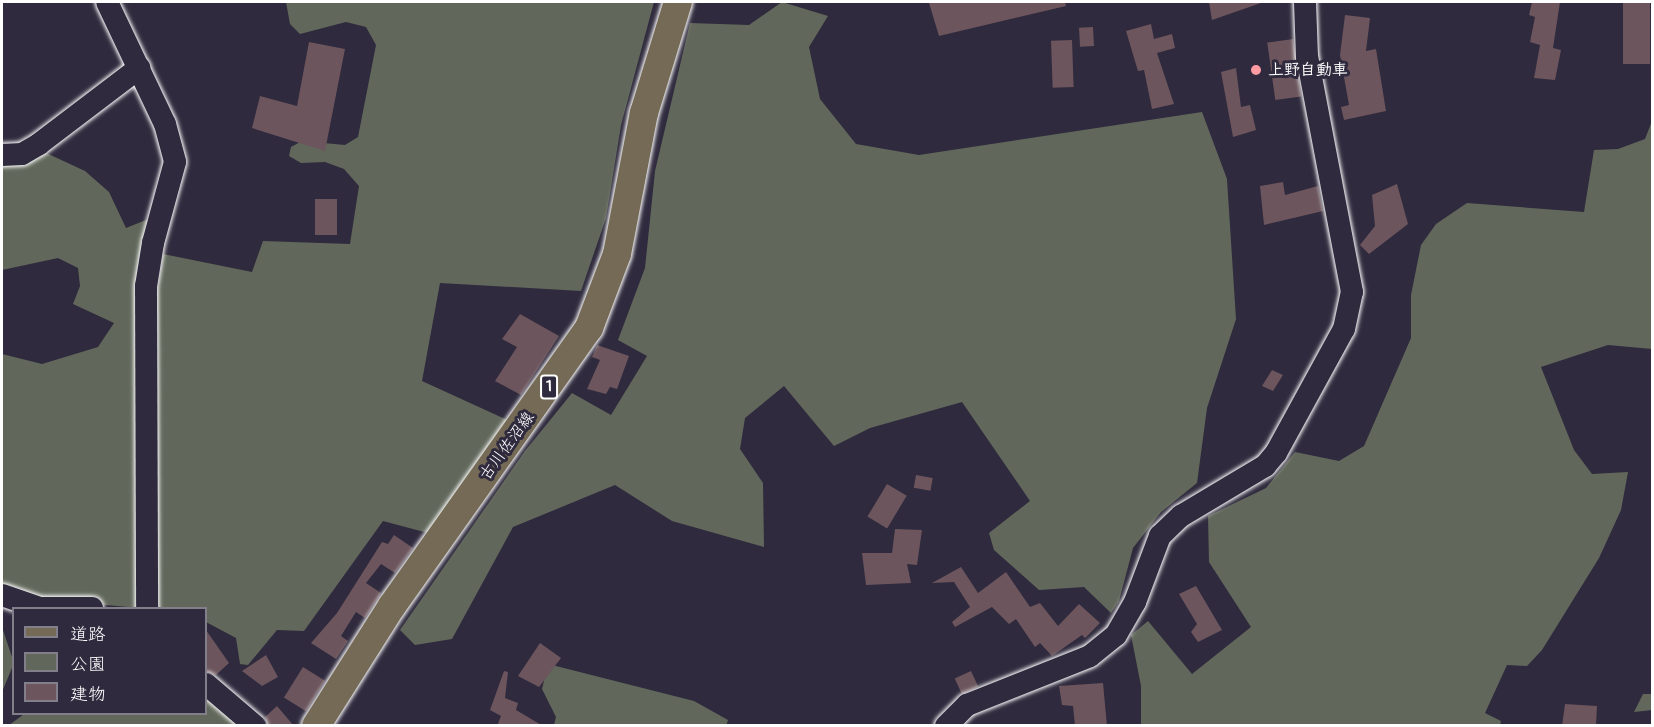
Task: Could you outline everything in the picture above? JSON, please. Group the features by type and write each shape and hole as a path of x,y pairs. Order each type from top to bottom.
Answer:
{"main road":[{"name":"古川佐沼線","path":"316,726 392,606 589,328 617,254 644,113 678,2"}],"street":[{"path":"107,2 165,124 175,162 153,243 146,286 147,607"},
{"path":"946,726 967,705 1090,656 1104,646 1126,620 1160,536 1181,516 1265,466 1276,453 1344,329 1352,292 1307,57 1305,2"},
{"path":"2,155 22,154 39,144 139,68"},
{"path":"2,595 36,607"},
{"path":"207,685 255,726"}],"green space":[{"path":"286,2 654,2 621,125 606,218 581,291 440,283 422,381 514,423 428,533 383,521 304,631 277,630 248,665 240,664 236,638 207,623 207,607 158,607 157,294 163,254 252,272 263,241 350,244 359,186 344,169 325,162 301,163 289,156 291,147 302,141 345,145 358,137 376,45 366,27 346,22 300,34 290,24"},
{"path":"782,2 828,16 809,47 820,99 856,144 919,155 1202,112 1227,179 1236,319 1207,408 1197,483 1161,512 1133,548 1119,601 1111,613 1084,587 1039,590 994,550 989,533 1030,501 962,402 870,428 834,446 784,386 745,418 740,449 763,483 764,547 672,521 615,485 513,527 452,639 415,645 400,630 525,451 572,393 611,415 647,356 618,340 645,268 655,171 690,23 749,25"},
{"path":"1652,121 1652,349 1608,345 1541,367 1574,450 1592,474 1628,472 1621,510 1599,558 1542,650 1527,666 1507,665 1485,713 1501,721 1500,725 1141,725 1141,686 1131,635 1148,621 1192,674 1251,627 1209,562 1208,516 1266,488 1295,452 1339,461 1364,446 1411,338 1411,295 1421,245 1436,224 1467,203 1584,212 1594,150 1618,149 1645,139"},
{"path":"42,151 85,171 109,192 126,228 151,218 139,607 39,599 2,585 2,354 42,364 98,347 114,323 73,304 80,286 78,268 58,258 2,270 2,162"},
{"path":"2,627 12,657 12,668 2,692"},
{"path":"548,664 694,701 728,720 726,726 554,725 556,717 542,689"},
{"path":"1643,694 1652,694 1652,710 1634,712"},
{"path":"207,697 241,726 8,726 23,715 207,715"}],"building":[{"path":"1065,2 1066,6 939,36 929,3"},
{"path":"1209,2 1261,2 1261,3 1212,20"},
{"path":"1532,2 1560,2 1553,48 1561,50 1555,80 1534,78 1540,45 1530,42 1535,17 1529,15"},
{"path":"1623,2 1650,2 1650,64 1623,64"},
{"path":"1345,15 1370,18 1366,51 1376,49 1386,111 1344,120 1341,107 1349,105 1340,55"},
{"path":"1151,24 1154,39 1172,34 1175,48 1157,53 1174,104 1152,109 1144,70 1138,71 1126,31"},
{"path":"1093,27 1094,46 1080,47 1079,28"},
{"path":"1293,39 1301,96 1275,100 1267,43"},
{"path":"1072,40 1074,87 1053,88 1051,41"},
{"path":"309,42 345,49 325,151 252,128 260,96 297,106"},
{"path":"1236,68 1241,107 1250,105 1256,130 1233,137 1221,72"},
{"path":"1283,182 1285,195 1318,186 1323,211 1264,225 1260,186"},
{"path":"1397,184 1408,224 1369,254 1360,245 1375,226 1372,195"},
{"path":"315,199 337,199 337,235 315,235"},
{"path":"520,314 559,336 521,395 495,381 517,347 502,339"},
{"path":"597,345 629,356 617,389 610,387 606,394 587,389 600,360 592,357"},
{"path":"1272,370 1283,375 1273,391 1262,386"},
{"path":"916,475 933,478 930,491 914,488"},
{"path":"887,484 907,496 887,528 867,517"},
{"path":"895,529 922,530 917,565 907,564 911,583 866,585 862,553 892,553"},
{"path":"394,535 413,548 395,573 381,564 366,583 381,593 365,618 356,612 341,636 348,641 336,659 311,643 337,613 382,542 388,544"},
{"path":"961,567 978,593 1006,572 1030,607 1040,603 1058,626 1079,604 1100,623 1085,638 1082,635 1052,656 1040,643 1035,647 1016,619 1009,624 992,607 955,627 952,622 970,607 954,582 932,583"},
{"path":"1196,586 1222,630 1198,642 1191,632 1197,624 1179,594"},
{"path":"207,631 229,663 216,675 207,671"},
{"path":"540,643 561,658 539,687 518,676"},
{"path":"266,655 278,677 262,686 242,671"},
{"path":"303,667 325,681 306,711 284,698"},
{"path":"504,671 508,672 505,698 518,703 516,710 543,726 497,726 501,716 490,710"},
{"path":"971,671 978,686 962,694 955,679"},
{"path":"1103,683 1107,726 1075,726 1073,706 1062,705 1059,686"},
{"path":"1565,704 1597,706 1596,726 1562,726"},
{"path":"277,706 294,726 268,726 265,717"}],"place":[{"name":"上野自動車","path":"1256,70"}]}
